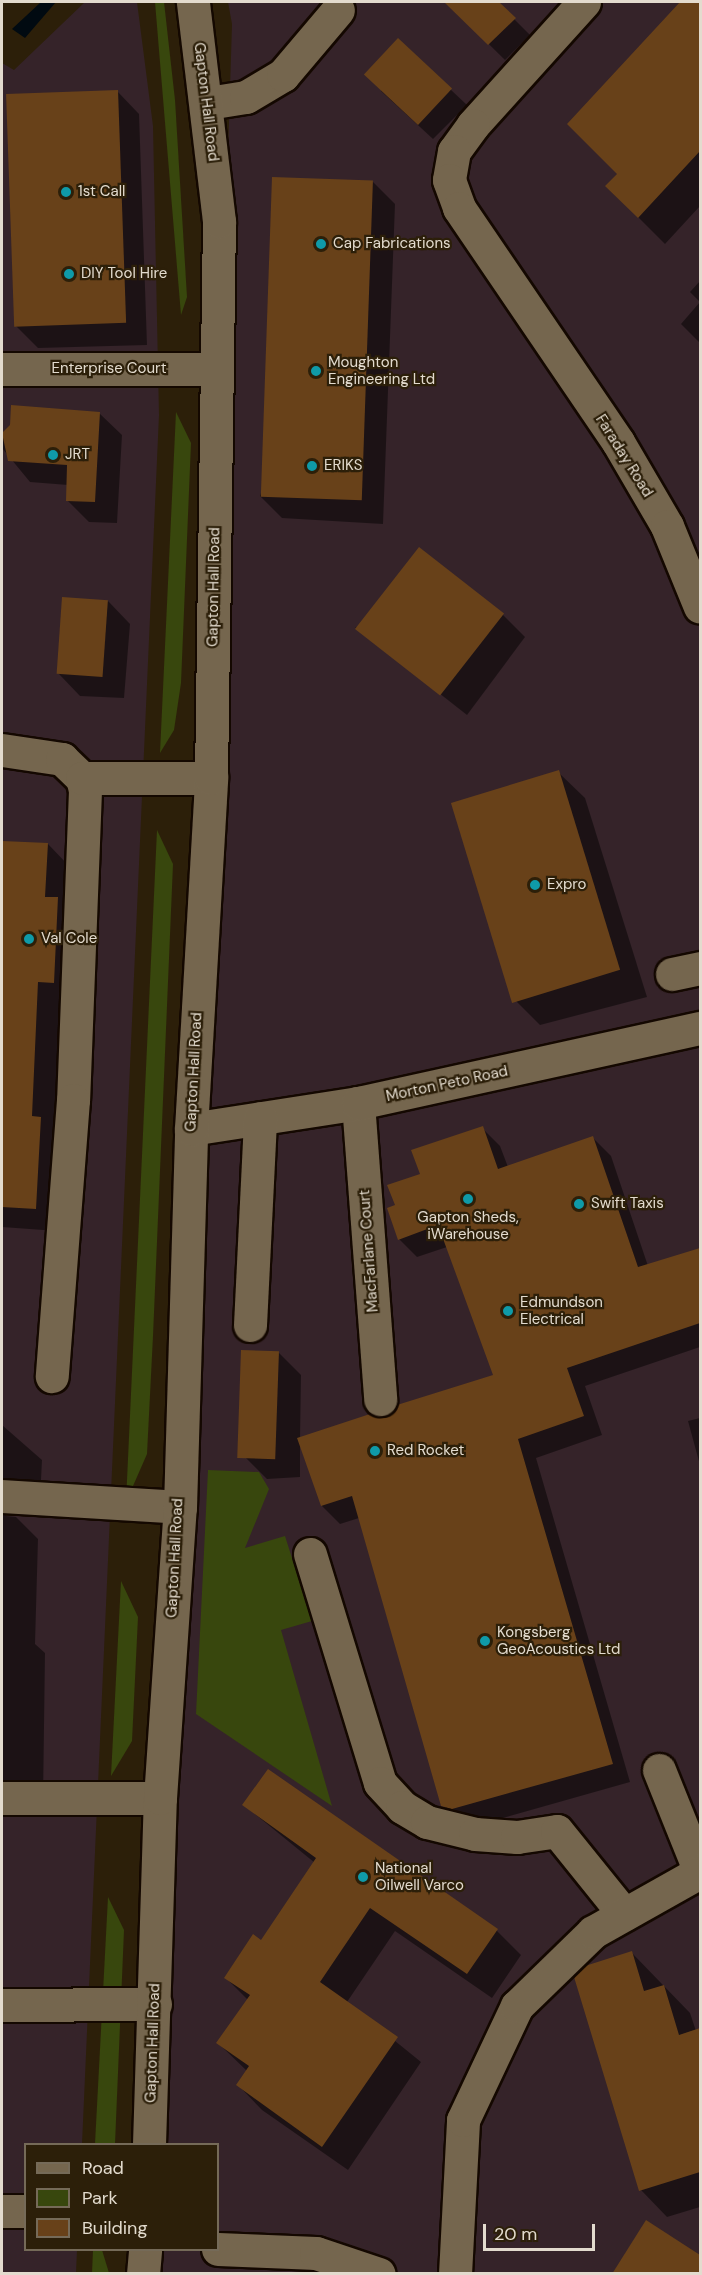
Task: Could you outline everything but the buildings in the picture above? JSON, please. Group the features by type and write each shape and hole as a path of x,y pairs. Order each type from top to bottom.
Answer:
{"street":[{"name":"Gapton Hall Road","path":"149,2143 160,1798 180,1508 191,1129 211,778 219,221 208,103 193,2"},
{"name":"Faraday Road","path":"584,2 472,125 454,151 449,180 459,208 656,507 700,607"},
{"path":"208,103 246,97 283,75 338,10"},
{"name":"Enterprise Court","path":"2,369 217,369"},
{"path":"2,750 62,759 82,778 87,826 73,1100 52,1376"},
{"path":"82,778 211,778"},
{"name":"Morton Peto Road","path":"191,1129 358,1103 700,1028"},
{"name":"MacFarlane Court","path":"358,1103 380,1399"},
{"path":"250,1325 260,1118"},
{"path":"2,1496 180,1508"},
{"path":"310,1554 387,1791 427,1822 475,1834 517,1837 557,1831 624,1914"},
{"path":"455,2274 463,2120 517,2006 593,1932 700,1872 659,1770"},
{"path":"12,1798 160,1798"},
{"path":"2,2006 155,2004"},
{"path":"2,2211 24,2211"},
{"path":"219,2249 316,2253 371,2272"},
{"path":"143,2274 145,2251"}],"shaded area":[{"path":"41,2 56,2 25,38 12,29"},
{"path":"85,2 137,2 153,126 159,415 82,2143 24,2143 24,2251 77,2251 76,2273 2,2274 2,63 14,70"},
{"path":"228,2 700,2 700,2273 163,2274 163,2251 219,2251 219,2143 167,2143 232,24"}],"green space":[{"path":"155,2 164,2 175,100 187,297 181,315"},
{"path":"176,412 191,443 181,683 174,730 160,753"},
{"path":"157,830 173,864 153,1336 147,1454 126,1502"},
{"path":"208,1470 259,1472 269,1489 245,1548 285,1536 312,1621 281,1630 332,1806 196,1714"},
{"path":"121,1581 138,1617 132,1741 111,1776"},
{"path":"108,1897 124,1930 115,2143 95,2143"},
{"path":"93,2251 102,2251 109,2273 92,2273"}],"place":[{"name":"1st Call","path":"66,192"},
{"name":"Cap Fabrications","path":"321,244"},
{"name":"DIY Tool Hire","path":"69,274"},
{"name":"Moughton Engineering Ltd","path":"316,371"},
{"name":"JRT","path":"53,455"},
{"name":"ERIKS","path":"312,466"},
{"name":"Expro","path":"535,885"},
{"name":"Val Cole","path":"29,939"},
{"name":"Gapton Sheds, iWarehouse","path":"468,1199"},
{"name":"Swift Taxis","path":"579,1204"},
{"name":"Edmundson Electrical","path":"508,1311"},
{"name":"Red Rocket","path":"375,1451"},
{"name":"Kongsberg GeoAcoustics Ltd","path":"485,1641"},
{"name":"National Oilwell Varco","path":"363,1877"}]}
